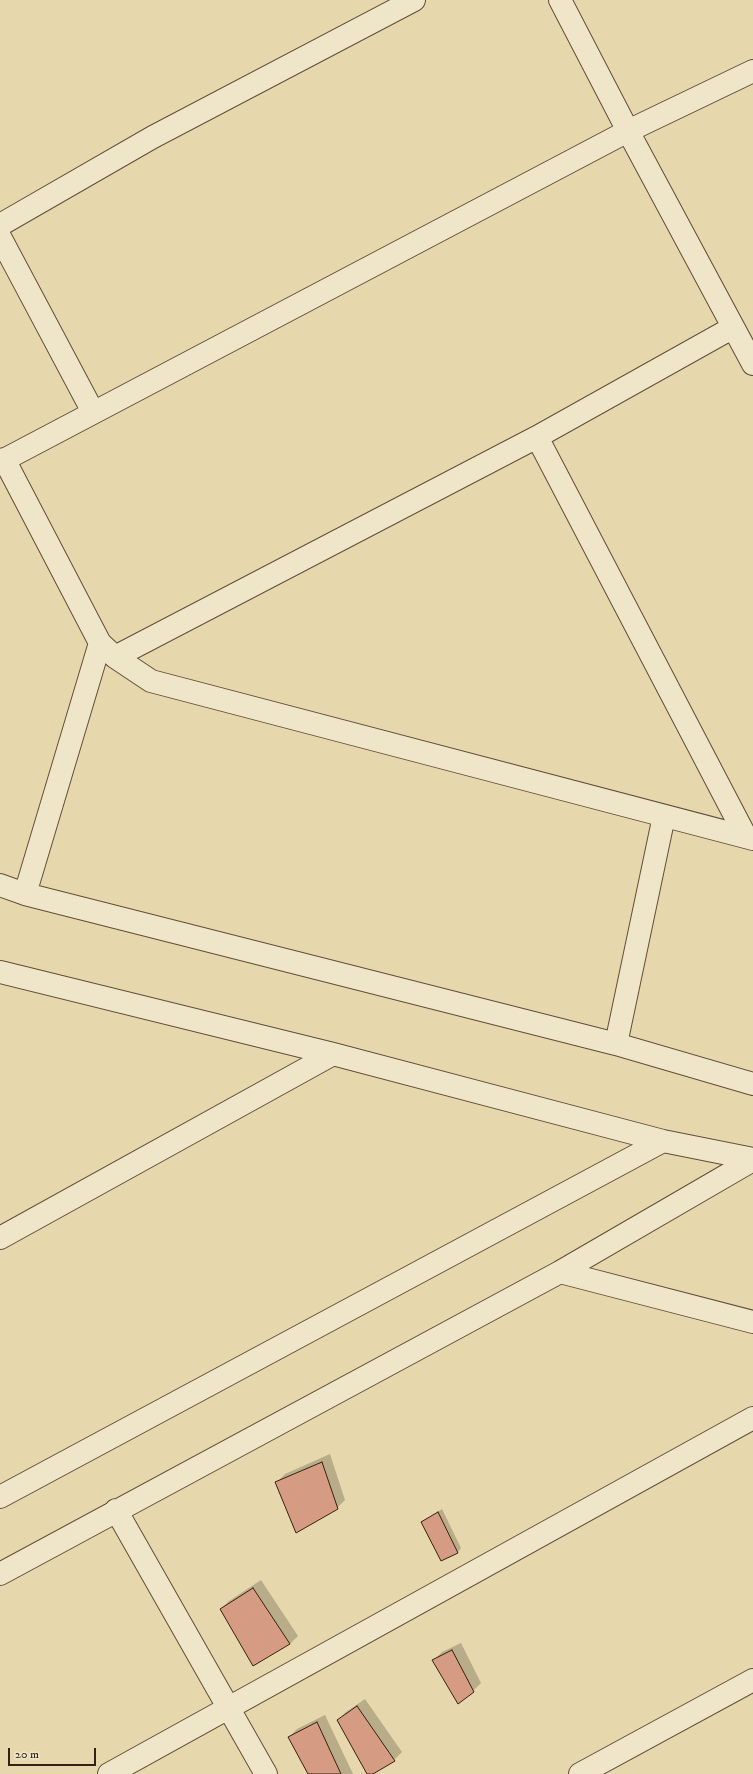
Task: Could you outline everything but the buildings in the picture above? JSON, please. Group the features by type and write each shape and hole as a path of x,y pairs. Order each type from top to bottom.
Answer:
{"street":[{"path":"0,225 154,137 414,0"},
{"path":"560,0 732,328 753,364"},
{"path":"749,838 151,681 108,650 2,461 628,131 753,71"},
{"path":"0,237 93,412"},
{"path":"25,894 108,650 537,437 732,328"},
{"path":"537,437 749,838"},
{"path":"616,1044 664,816"},
{"path":"0,886 25,894 616,1044 753,1084"},
{"path":"0,972 334,1054 663,1141 753,1160"},
{"path":"0,1238 334,1054"},
{"path":"0,1497 663,1141"},
{"path":"0,1574 116,1510 560,1272 753,1160"},
{"path":"560,1272 753,1322"},
{"path":"108,1774 753,1418"},
{"path":"116,1510 266,1774"},
{"path":"580,1774 753,1680"}]}
